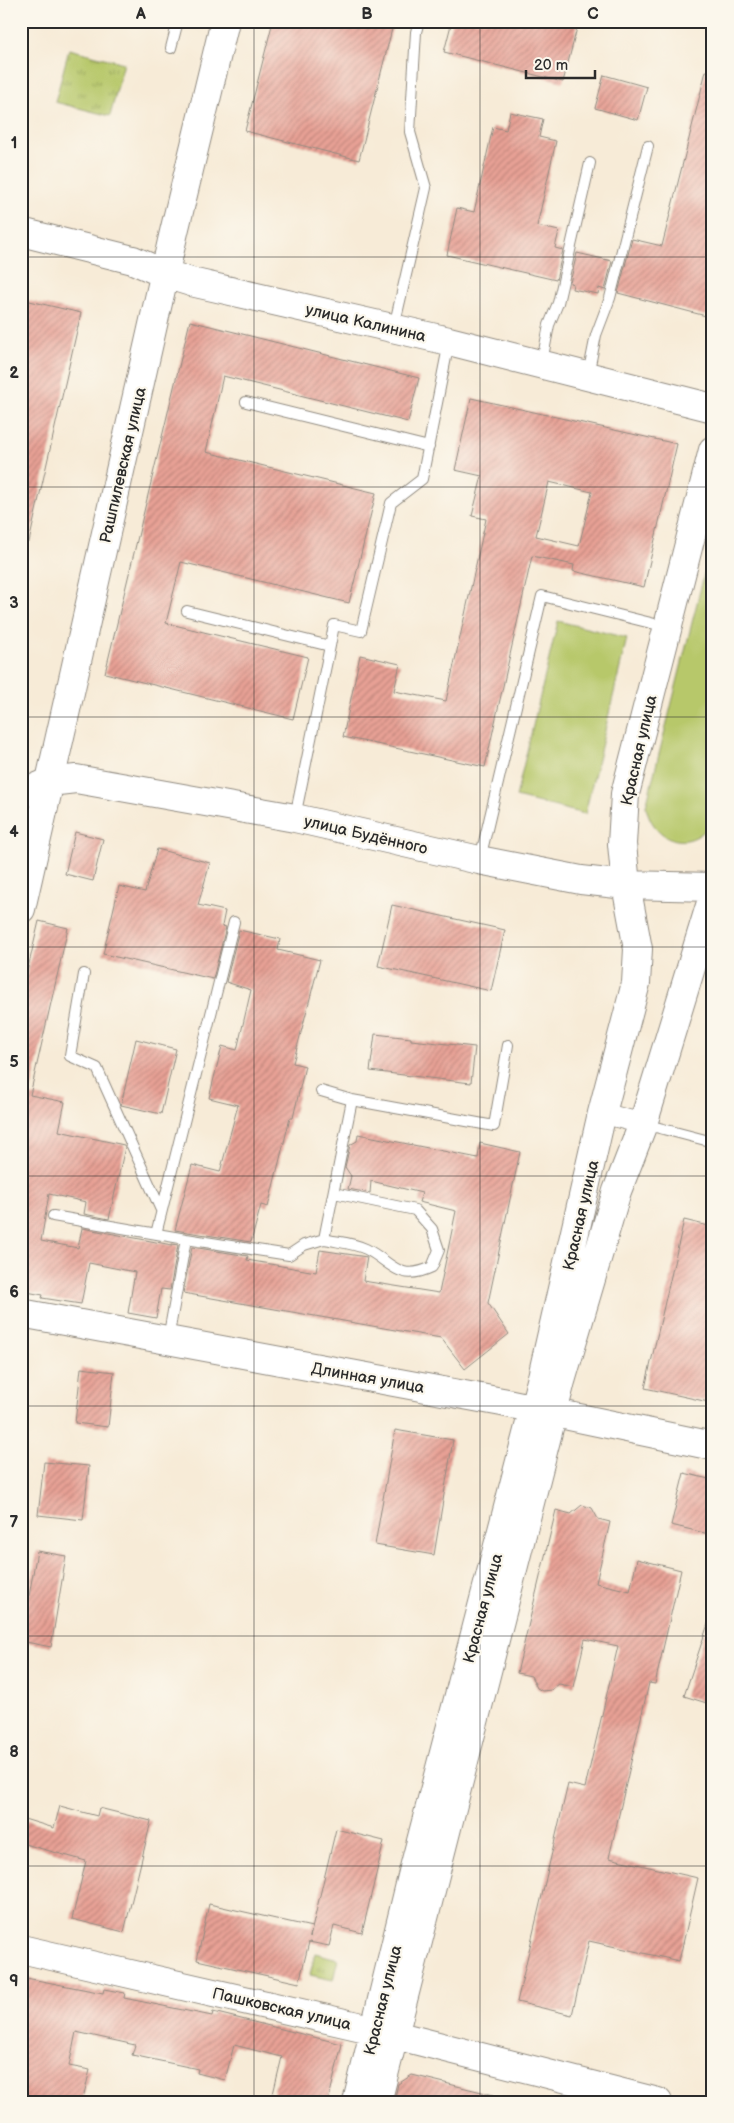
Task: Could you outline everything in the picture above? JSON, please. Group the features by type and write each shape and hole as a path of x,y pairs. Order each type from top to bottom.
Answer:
{"street":[{"name":"Рашпилевская улица","path":"21,909 165,274 225,21"},
{"name":"улица Калинина","path":"21,232 133,260 165,274 191,282 542,363 713,408"},
{"name":"Красная улица","path":"544,1410 568,1268 602,1113 636,983 638,949 626,885 622,844 625,794 713,450"},
{"name":"улица Будённого","path":"21,794 49,782 76,779 295,818 480,860 581,880 626,885 713,887"},
{"name":"Красная улица","path":"377,2102 385,2032 414,1868 544,1410 574,1336 618,1191 643,1124 713,896"},
{"path":"602,1113 643,1124"},
{"name":"Длинная улица","path":"21,1313 544,1410 713,1446"},
{"name":"Пашковская улица","path":"21,1949 385,2032 658,2102"},
{"name":"Красная улица","path":"357,2102 385,2032"}],"lane":[{"path":"171,48 178,21"},
{"path":"394,328 426,188 410,132 416,32 419,21"},
{"path":"588,376 596,335 610,298 648,146"},
{"path":"542,363 549,325 558,303 590,163"},
{"path":"295,818 334,625 361,632 391,503 422,479 449,341"},
{"path":"246,402 428,447"},
{"path":"480,860 542,596 668,627"},
{"path":"187,611 330,646"},
{"path":"156,1234 234,922"},
{"path":"84,974 70,1056 97,1068 161,1210"},
{"path":"321,1092 352,1100 494,1126 508,1045"},
{"path":"324,1239 352,1100"},
{"path":"643,1124 713,1142"},
{"path":"53,1216 289,1255 304,1245 324,1239 366,1248 395,1270 420,1273 432,1267 439,1250 432,1229 415,1210 334,1193"},
{"path":"168,1340 186,1239"}],"green space":[{"path":"69,49 124,63 110,116 55,102"},
{"path":"713,539 713,820 705,831 695,837 675,840 665,836 657,829 650,819 646,806"},
{"path":"558,621 627,638 585,814 516,797"},
{"path":"315,1953 338,1959 333,1980 310,1975"}],"building":[{"path":"273,21 394,21 359,160 245,131"},
{"path":"452,21 566,21 578,24 563,82 444,52"},
{"path":"706,71 713,72 713,291 706,316 618,293 632,239 662,246"},
{"path":"604,75 647,87 638,120 595,108"},
{"path":"510,112 543,119 539,137 556,141 537,226 559,231 555,248 563,250 556,280 447,255 457,208 474,212 493,127 506,130"},
{"path":"577,253 612,261 605,290 599,288 598,294 572,289 573,284 570,283"},
{"path":"21,299 81,313 29,542 21,542"},
{"path":"190,321 419,378 408,422 223,376 206,452 376,493 349,603 181,562 166,623 308,657 293,719 105,673"},
{"path":"471,398 677,444 644,587 573,571 574,565 532,556 485,767 343,737 360,655 400,664 394,691 446,701 486,519 472,516 482,476 455,470","holes":["549,482 592,492 579,546 536,536"]},
{"path":"75,832 103,839 93,881 65,874"},
{"path":"157,849 210,863 198,905 225,911 222,926 226,927 213,979 103,954 119,886 145,892"},
{"path":"392,905 505,930 491,991 378,966"},
{"path":"39,921 68,928 30,1095 65,1102 59,1131 124,1145 125,1147 109,1219 84,1214 86,1202 49,1194 41,1241 78,1248 82,1228 178,1245 170,1290 161,1289 156,1318 128,1313 135,1272 89,1263 81,1304 42,1298 43,1295 21,1291 21,998"},
{"path":"239,930 280,939 278,950 320,960 293,1063 305,1066 293,1118 290,1118 268,1207 261,1205 251,1242 175,1230 192,1165 220,1172 238,1105 209,1098 222,1046 237,1050 251,990 226,982"},
{"path":"375,1034 475,1047 471,1083 370,1071"},
{"path":"136,1039 176,1049 161,1114 121,1105"},
{"path":"358,1134 478,1158 480,1143 520,1152 488,1303 509,1334 465,1369 441,1338 183,1293 192,1247 248,1256 247,1260 316,1272 320,1250 367,1257 363,1281 439,1293 456,1211 419,1202 422,1193 371,1181 370,1193 348,1189 351,1176 345,1167 350,1145 357,1141"},
{"path":"684,1220 713,1227 713,1403 645,1388"},
{"path":"81,1368 114,1372 108,1427 75,1423"},
{"path":"395,1430 453,1440 434,1555 375,1545"},
{"path":"44,1462 89,1466 83,1520 38,1515"},
{"path":"684,1473 713,1480 713,1535 671,1525"},
{"path":"582,1505 592,1508 598,1519 610,1522 596,1583 630,1591 637,1559 681,1570 655,1684 649,1683 609,1858 698,1878 679,1961 589,1941 572,2015 517,2002 568,1784 585,1788 618,1646 585,1639 574,1687 559,1684 551,1690 542,1691 537,1688 531,1676 517,1673 556,1510 571,1514"},
{"path":"37,1551 66,1556 51,1647 21,1641"},
{"path":"709,1621 713,1621 713,1705 684,1696"},
{"path":"60,1806 97,1816 99,1808 151,1821 124,1932 72,1919 86,1861 21,1843 21,1818 54,1828"},
{"path":"336,1829 384,1841 362,1933 334,1926 329,1946 309,1942 299,1983 197,1960 209,1904 312,1927 310,1937"},
{"path":"21,1977 103,1993 104,1989 125,1993 124,1998 212,2016 213,2012 342,2044 328,2102 271,2102 282,2057 234,2045 225,2080 197,2073 198,2069 132,2055 135,2045 76,2032 69,2066 90,2070 82,2102 21,2102"},
{"path":"412,2075 494,2095 493,2102 394,2102 398,2084"}]}
